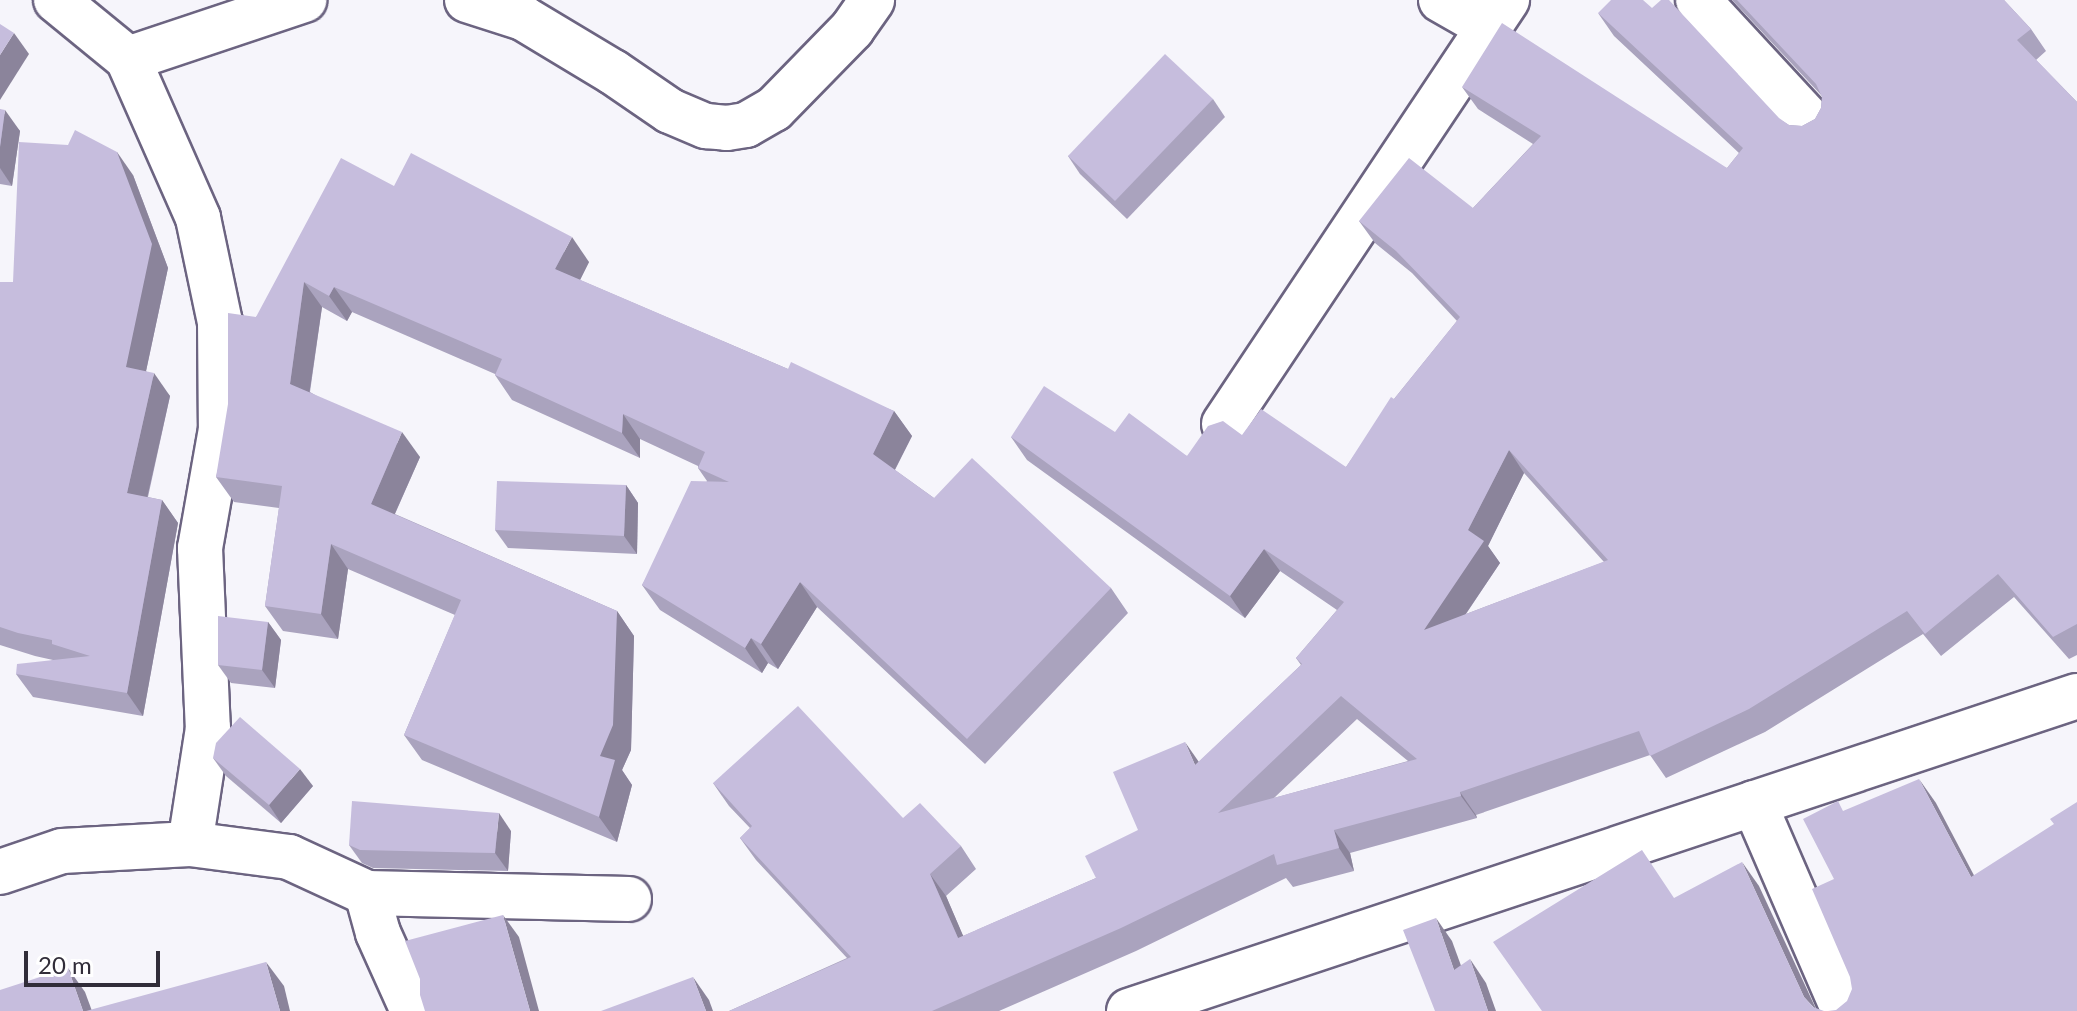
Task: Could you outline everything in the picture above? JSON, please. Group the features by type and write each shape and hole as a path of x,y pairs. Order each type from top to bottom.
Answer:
{"street":[{"path":"58,0 128,59 198,218 220,322 221,429 200,548 208,728 190,844"},
{"path":"128,59 304,0"},
{"path":"467,0 523,18 613,72 670,111 706,126 727,128 746,125 774,109 852,29 872,0"},
{"path":"1224,424 1498,14 1441,0"},
{"path":"1698,0 1813,124"},
{"path":"1129,1011 2077,696"},
{"path":"1754,803 1844,1011"},
{"path":"0,872 62,851 190,844 289,857 367,893 629,899"},
{"path":"367,893 378,933 413,1011"}],"building":[{"path":"1611,0 1643,0 1652,8 1661,0 1669,0 1779,118 1789,125 1802,126 1815,119 1821,108 1822,97 1816,84 1737,0 2004,0 2031,29 2017,40 2077,102 2077,624 2053,637 1998,574 1925,634 1907,611 1749,709 1650,756 1639,731 1460,792 1461,796 1334,830 1339,848 1277,865 1274,854 1121,928 932,1011 729,1011 851,957 740,838 752,826 713,783 798,706 903,818 920,803 961,846 930,874 958,938 1096,878 1085,856 1138,830 1113,772 1185,742 1195,765 1302,664 1296,658 1344,602 1264,549 1230,596 1011,437 1044,386 1115,432 1129,413 1187,456 1208,426 1223,421 1242,435 1261,409 1346,467 1391,397 1394,399 1460,317 1396,251 1359,221 1409,158 1473,208 1541,136 1462,87 1502,23 1727,168 1743,148 1598,13","holes":["1509,450 1608,560 1424,630 1484,541 1468,530","1341,696 1417,759 1218,813"]},
{"path":"0,24 14,33 0,55"},
{"path":"1165,54 1213,99 1115,201 1068,156"},
{"path":"0,109 5,110 0,147"},
{"path":"75,130 117,152 152,244 126,367 154,373 127,493 162,500 127,693 16,674 17,664 90,656 52,644 52,640 0,627 0,282 13,282 19,142 68,145"},
{"path":"411,153 572,237 555,269 788,369 791,362 894,411 873,454 934,498 972,458 1111,588 967,739 800,582 761,644 751,638 745,648 642,585 691,481 729,482 698,468 705,452 623,414 622,433 495,375 502,359 334,287 329,296 304,282 290,384 402,432 371,504 617,611 613,725 600,756 615,760 599,817 404,735 461,600 331,544 321,614 265,606 282,486 216,477 228,404 228,313 256,317 341,158 394,186"},
{"path":"497,481 626,485 624,536 495,530"},
{"path":"218,616 268,622 262,670 218,665"},
{"path":"240,717 300,769 269,805 213,758 216,743"},
{"path":"1919,779 1971,877 2054,824 2050,819 2077,802 2077,1011 1828,1011 1836,1010 1847,1001 1852,989 1850,977 1812,889 1834,879 1803,819 1838,801 1843,811"},
{"path":"352,801 499,813 495,853 360,850 349,845"},
{"path":"1642,850 1674,898 1742,862 1804,997 1813,1007 1824,1011 1542,1011 1493,942"},
{"path":"503,915 530,1011 425,1011 420,995 420,979 405,941"},
{"path":"1436,918 1454,970 1470,959 1488,1011 1435,1011 1403,930"},
{"path":"266,962 280,1011 86,1011"},
{"path":"68,968 83,1011 0,1011 0,990"},
{"path":"693,977 706,1011 601,1011"}]}
